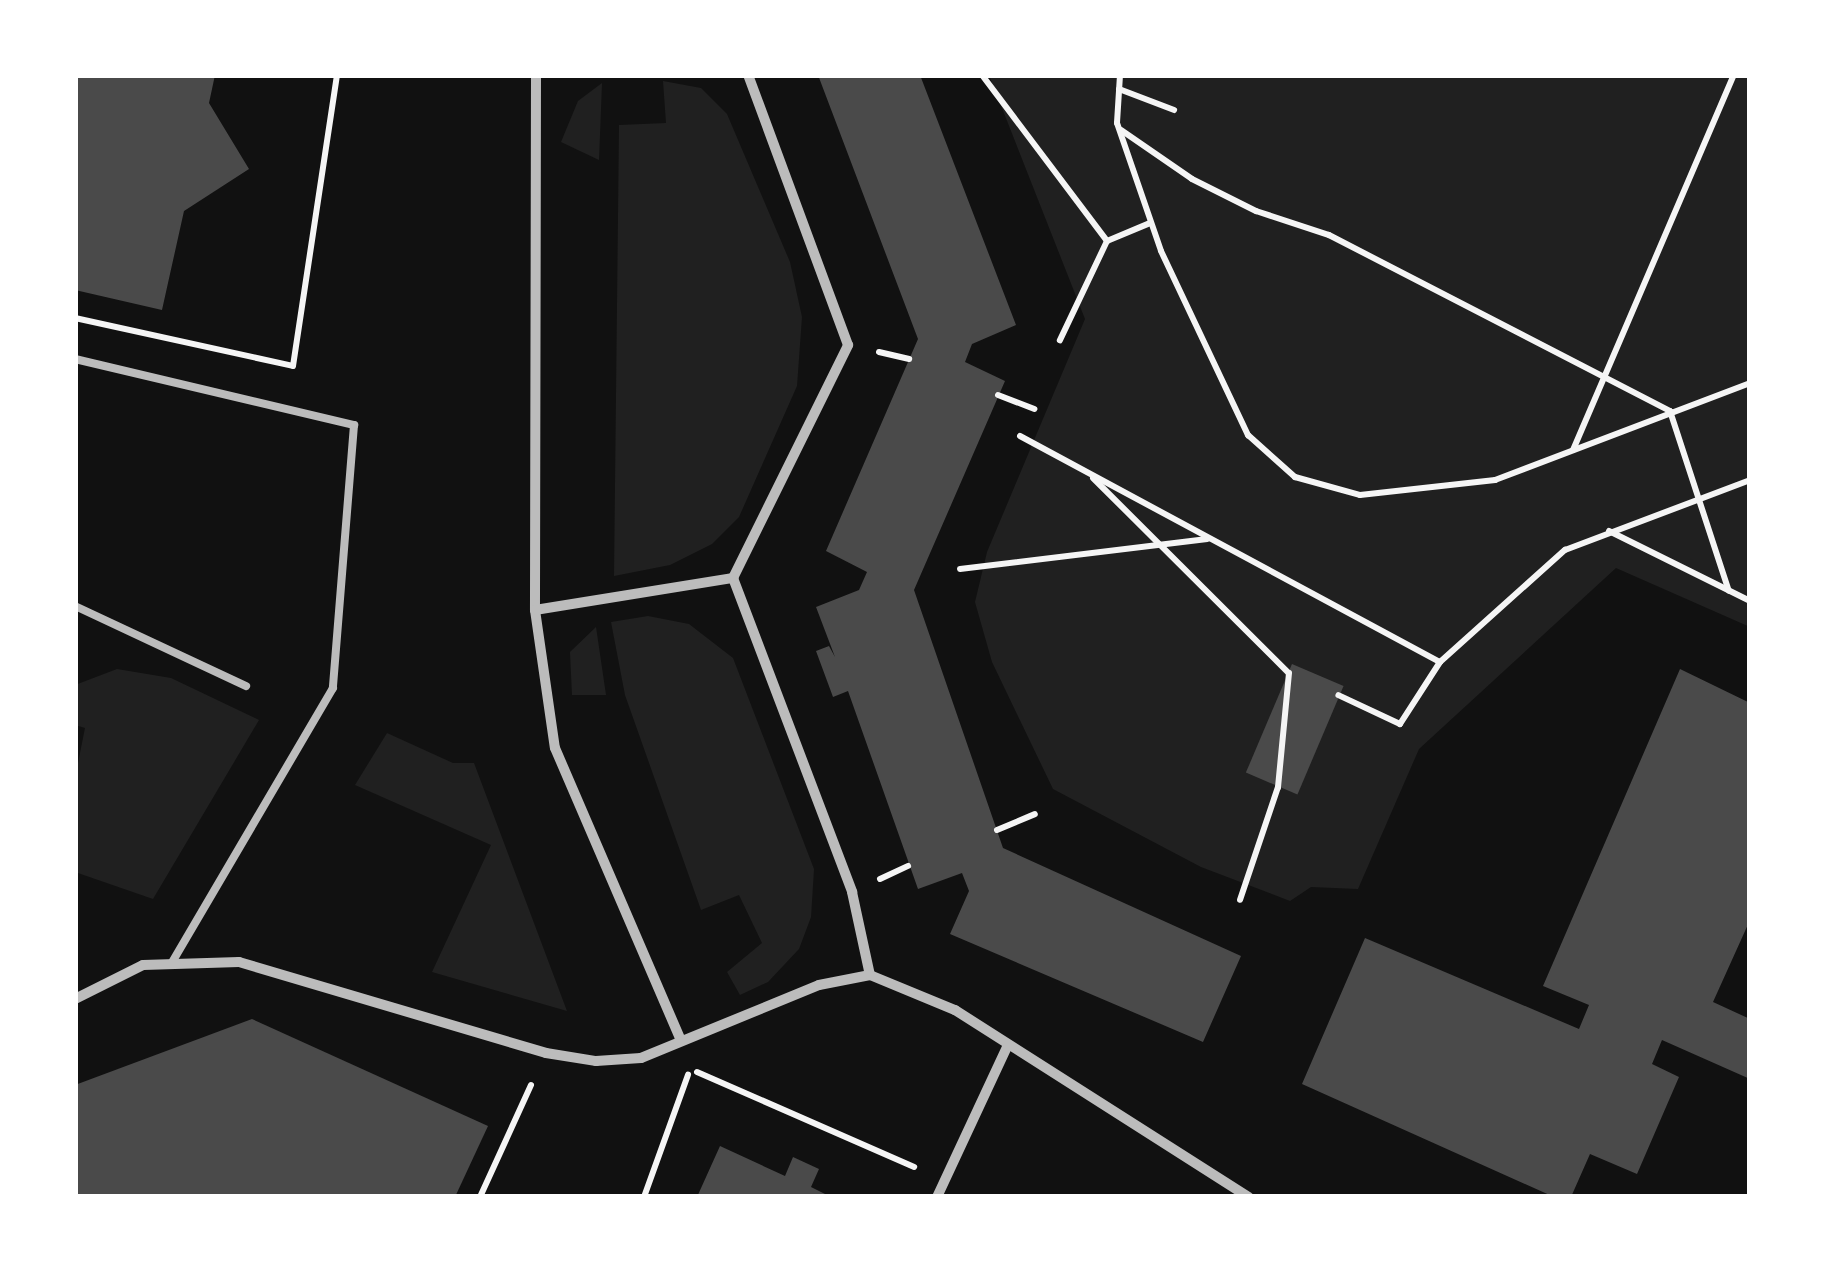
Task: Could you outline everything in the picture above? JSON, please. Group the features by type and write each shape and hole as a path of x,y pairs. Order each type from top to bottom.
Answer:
{"street":[{"path":"536,75 535,610 555,748 680,1041"},
{"path":"748,75 848,346 733,578 852,892 870,975"},
{"path":"535,610 733,578"},
{"path":"75,998 143,965 239,962 546,1053 596,1062 640,1058 819,984 870,975 915,989 1249,1197"},
{"path":"937,1197 1008,1046"}],"lane":[{"path":"75,359 354,425 333,688 172,962"},
{"path":"75,606 246,686"}],"path":[{"path":"75,318 293,366 337,75"},
{"path":"982,75 1107,241"},
{"path":"1120,75 1120,129 1150,223 1248,435 1295,477 1360,495 1419,492 1494,480 1750,383"},
{"path":"1574,450 1734,75"},
{"path":"1119,88 1174,110"},
{"path":"1120,129 1192,179 1256,212 1330,235 1606,373 1670,411 1729,591"},
{"path":"1060,340 1107,241 1150,223"},
{"path":"998,395 1034,409"},
{"path":"1020,436 1440,662"},
{"path":"1089,474 1289,673 1292,685 1278,786 1240,900"},
{"path":"1338,695 1400,724 1440,662 1565,550 1750,480"},
{"path":"1610,531 1750,600"},
{"path":"960,569 1208,538"},
{"path":"997,830 1035,814"},
{"path":"480,1197 546,1053"},
{"path":"644,1197 690,1069 944,1180"}],"shaded area":[{"path":"989,75 1750,75 1750,627 1616,568 1419,749 1358,889 1311,887 1290,901 1201,867 1053,789 992,662 975,602 987,552 1085,319"},
{"path":"663,81 701,88 727,114 790,262 802,317 797,386 739,517 712,544 670,565 614,576 619,125 666,123"},
{"path":"602,83 599,160 561,142 578,101"},
{"path":"648,616 689,624 733,658 814,869 811,917 799,949 768,982 740,995 727,972 762,943 739,895 701,910 625,695 611,622"},
{"path":"596,627 606,695 572,695 570,652"},
{"path":"117,669 171,678 259,720 153,899 75,872 75,778 85,728 75,725 75,685"},
{"path":"387,733 453,763 474,763 567,1011 432,972 491,845 355,785"}],"building":[{"path":"75,75 215,75 209,103 249,169 184,211 162,310 75,290"},
{"path":"818,75 920,75 1016,325 972,344 965,362 1005,381 914,590 1003,848 1241,956 1203,1042 950,934 969,891 962,873 918,889 848,691 833,697 816,651 829,646 835,657 816,607 859,590 867,572 826,551 918,339"},
{"path":"1292,664 1344,686 1297,795 1246,773"},
{"path":"1680,669 1750,703 1750,920 1713,1002 1750,1019 1750,1079 1662,1040 1652,1064 1679,1077 1637,1174 1590,1154 1571,1197 1554,1197 1302,1084 1365,938 1579,1029 1589,1005 1543,986"},
{"path":"252,1019 488,1126 455,1197 75,1197 75,1085"},
{"path":"720,1146 785,1176 793,1157 819,1169 811,1187 831,1197 697,1197"}]}
